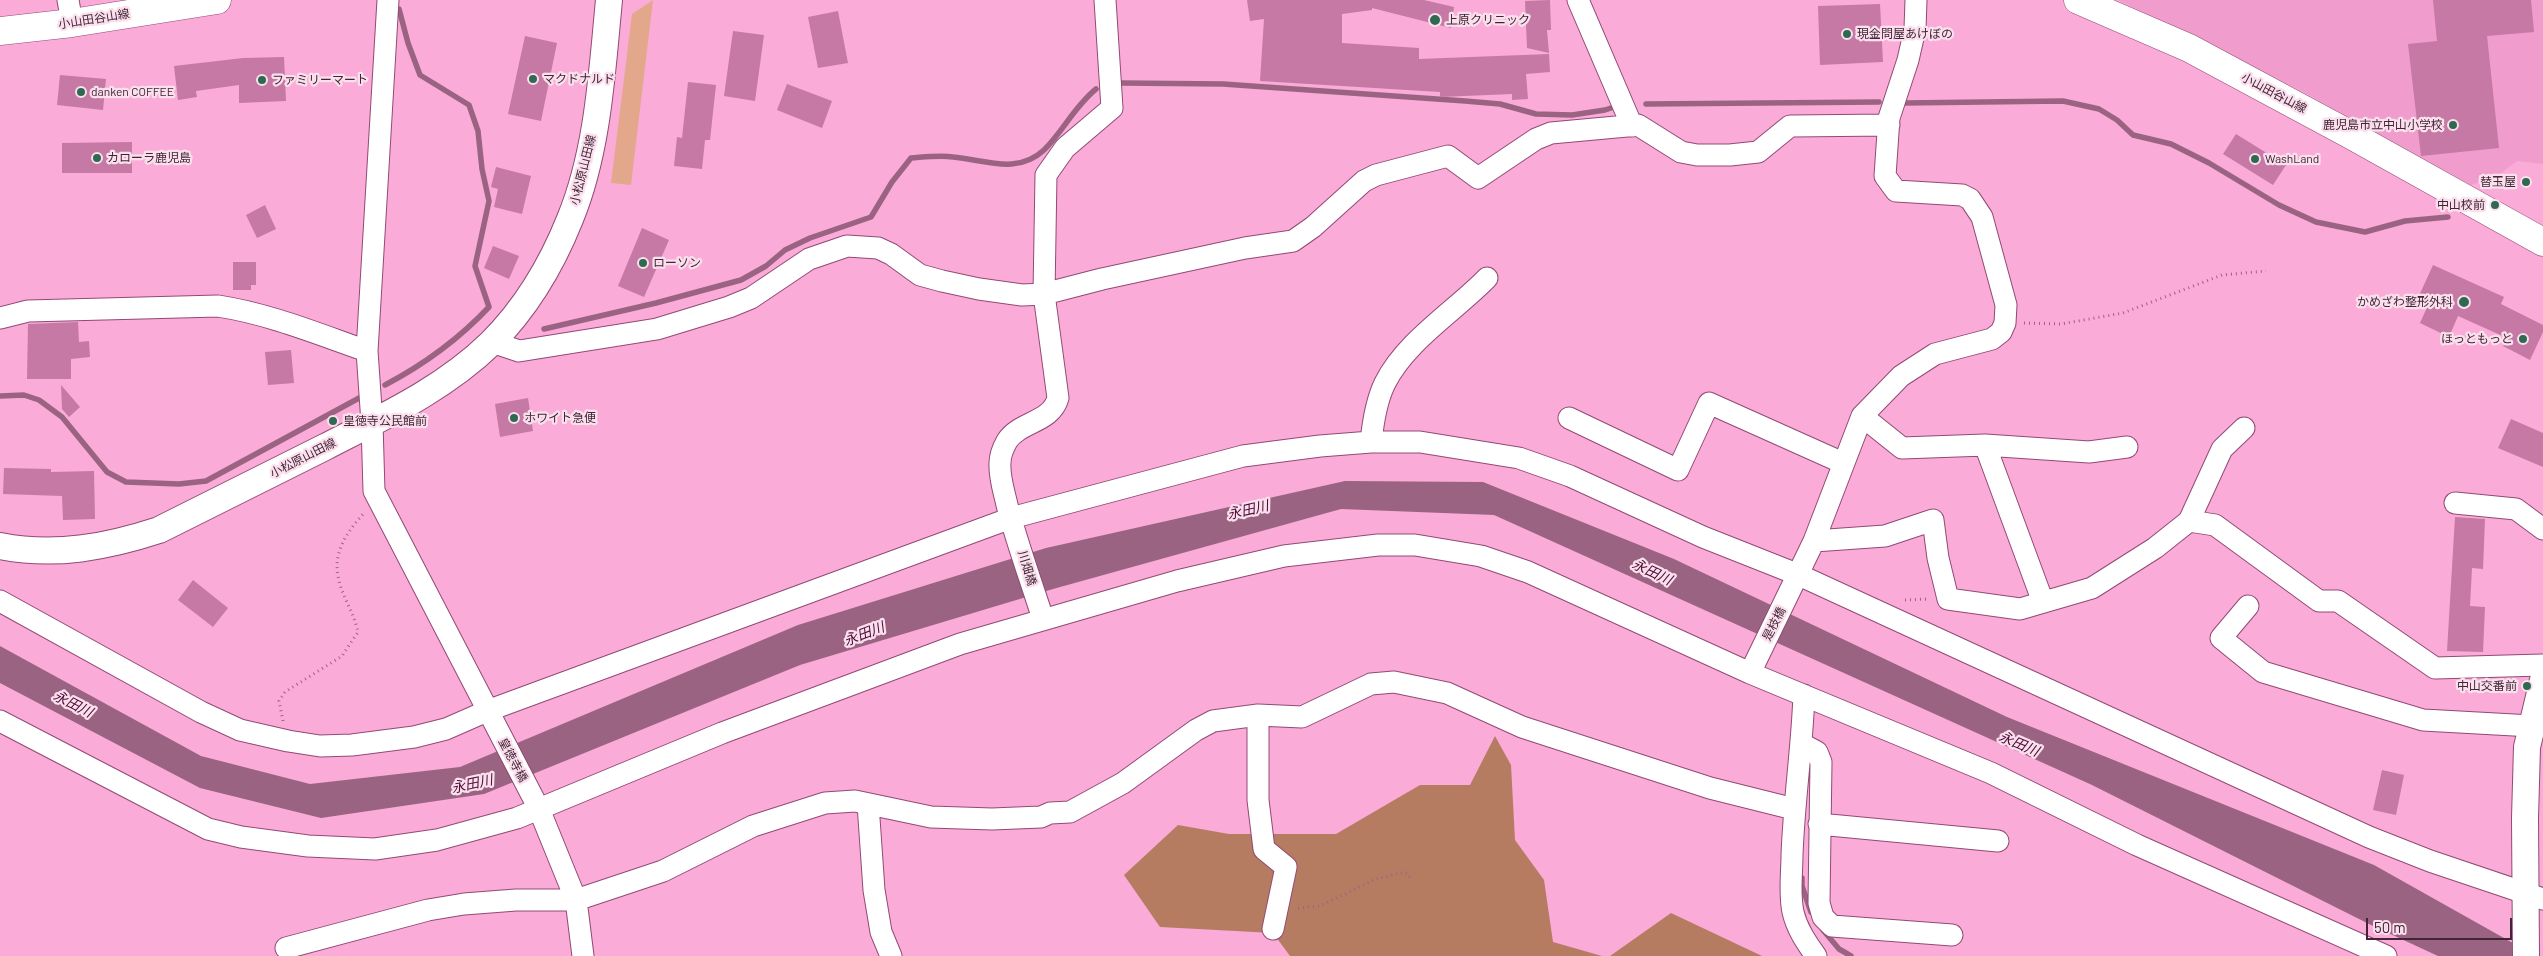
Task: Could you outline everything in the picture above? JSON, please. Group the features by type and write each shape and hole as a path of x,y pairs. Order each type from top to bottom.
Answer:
{"main road":[{"name":"小山田谷山線","path":"0,31 70,12 217,0"},
{"name":"小山田谷山線","path":"2078,0 2107,6 2189,48 2351,135 2543,242"}],"street":[{"name":"皇徳寺橋","path":"388,0 367,351 374,491 539,809 576,900 583,956"},
{"name":"小松原山田線","path":"0,546 33,551 86,548 126,541 159,530 372,423 443,383 492,342 520,309 550,263 571,218 587,165 601,85 609,0"},
{"name":"川畑橋","path":"1042,619 1011,518 1000,477 1000,463 1003,449 1008,439 1016,432 1049,414 1055,408 1058,398 1044,294 1046,175 1065,148 1112,108 1105,0"},
{"path":"1578,0 1632,126"},
{"path":"1916,0 1915,29 1889,125 1885,176 1896,191 1962,195 1970,199 1976,206 1982,217 2006,305 2006,323 2001,332 1992,339 1936,354 1918,365 1901,376 1862,416 1902,448 1985,445 2089,452 2127,447"},
{"path":"492,342 519,351 657,329 729,307 751,298 809,259 847,246 878,248 891,254 920,275 942,281 979,289 1022,295 1044,294 1102,279 1245,248 1292,240 1313,227 1364,180 1376,175 1448,156 1478,178 1536,139 1551,133 1638,126 1681,152 1697,155 1722,155 1758,152 1790,126 1889,125"},
{"path":"1372,442 1374,416 1385,382 1417,341 1487,278"},
{"path":"0,318 28,311 218,306 248,311 276,319 367,351"},
{"path":"1569,418 1678,470 1709,403 1843,462"},
{"name":"是枝橋","path":"1750,673 1814,541 1862,416"},
{"path":"1814,541 1885,536 1933,520 1938,558 1948,599 2020,608 2092,588 2155,548 2189,521 2222,449 2244,428"},
{"path":"0,601 201,712 240,730 320,746 352,745 414,737 446,729 487,711 1011,518 1243,456 1372,442 1420,442 1520,458 1570,476 1703,537 1799,575 2369,837 2430,861 2534,895"},
{"path":"1985,445 2042,602"},
{"path":"2455,503 2516,509 2543,529"},
{"path":"2189,521 2215,525 2319,601 2338,601 2435,668 2543,670 2527,747 2534,895 2526,956"},
{"path":"0,721 172,812 208,829 241,837 308,846 375,849 437,840 517,818 731,730 960,644 1042,619 1177,580 1284,556 1378,545 1415,545 1481,556 1528,572 1750,673 1991,772 2137,845 2386,956"},
{"path":"2248,606 2221,638 2263,672 2423,720 2532,726"},
{"path":"286,948 428,910 464,904 516,900 576,900 663,871 753,826 825,803 854,801 931,817 992,819 1041,817 1050,813 1070,812 1123,783 1196,730 1213,721 1258,715 1302,717 1371,684 1394,682 1447,694 1522,727 1710,788 1794,808"},
{"path":"1804,695 1802,744 1794,808 1791,882 1793,912 1801,935 1816,956"},
{"path":"1258,715 1258,800 1264,849 1286,867 1273,929"},
{"path":"1802,744 1817,752 1821,762 1819,903 1823,917 1832,926 1952,934"},
{"path":"868,804 876,898 881,932 891,956"},
{"path":"1819,824 1998,841"}],"path":[{"path":"2006,323 2062,324 2123,313 2222,275 2266,272"},
{"path":"288,741 279,701 285,692 342,656 358,632 355,617 338,576 338,552 349,530 377,498"},
{"path":"1873,610 1886,604 1909,600 1948,599"},
{"path":"1279,902 1293,909 1320,906 1376,879 1405,872 1411,878"}],"shaded area":[{"path":"653,0 631,185 611,183 632,14"},
{"name":"鹿児島市立中山小学校","path":"2118,0 2543,0 2543,164 2517,161 2497,176 2471,185 2300,90"},
{"path":"1495,736 1511,765 1515,840 1544,880 1553,942 1602,956 1290,956 1273,933 1160,927 1124,875 1178,825 1229,834 1336,834 1420,785 1470,785"},
{"path":"1671,913 1762,956 1610,956"}],"water":[{"name":"永田川","path":"1345,481 1483,482 1674,559 2007,717 2374,865 2536,956 2438,956 2371,925 2092,785 1494,515 1341,509 1053,589 800,665 484,794 321,818 200,788 0,683 0,646 201,756 310,784 460,767 798,625 1046,548"}],"building":[{"path":"1247,0 1424,0 1454,7 1451,28 1372,8 1372,10 1342,14 1342,43 1419,48 1419,59 1549,54 1550,72 1526,74 1528,99 1512,100 1512,94 1440,97 1440,92 1260,81 1264,19 1250,21"},
{"path":"1550,0 1551,30 1547,30 1549,53 1527,48 1525,1"},
{"path":"2433,0 2531,0 2534,32 2487,36 2499,148 2421,156 2408,44 2437,41"},
{"path":"1880,4 1883,62 1820,65 1818,6"},
{"path":"838,11 848,63 818,68 808,17"},
{"path":"733,31 764,35 755,101 724,96"},
{"name":"マクドナルド","path":"525,36 557,43 541,121 508,114"},
{"path":"284,57 286,101 239,103 239,85 196,91 197,97 178,100 174,66 243,58"},
{"name":"danken COFFEE","path":"60,75 106,79 103,110 57,105"},
{"path":"688,82 716,85 710,140 705,140 702,169 674,166 677,137 682,138"},
{"path":"787,84 832,101 822,128 777,110"},
{"name":"WashLand","path":"2236,134 2286,165 2273,185 2223,154"},
{"name":"カローラ鹿児島","path":"132,142 132,173 62,173 62,143"},
{"path":"496,167 531,176 522,214 494,207 498,189 491,187"},
{"path":"265,205 276,229 257,238 246,215"},
{"name":"ローソン","path":"642,228 669,240 644,297 618,286"},
{"path":"493,246 519,256 509,279 484,268"},
{"path":"233,262 256,262 256,285 251,285 251,290 233,290"},
{"name":"かめざわ整形外科","path":"2433,265 2504,297 2501,304 2543,325 2543,332 2530,360 2503,346 2507,338 2458,316 2449,337 2420,323 2429,303 2418,298"},
{"path":"78,322 79,342 89,341 90,357 71,359 71,379 27,379 28,324"},
{"path":"291,350 294,383 268,385 265,352"},
{"path":"61,385 80,407 69,417 62,409"},
{"name":"ホワイト急便","path":"528,398 533,431 500,437 495,404"},
{"path":"2511,419 2543,433 2543,467 2498,448"},
{"path":"4,468 51,469 51,472 94,471 95,519 63,520 62,496 3,494"},
{"path":"2455,517 2485,519 2483,569 2472,568 2470,606 2485,607 2483,652 2447,651"},
{"path":"193,580 228,608 213,627 178,600"},
{"path":"2382,770 2404,775 2396,815 2373,810"}],"waterway":[{"path":"385,385 414,369 440,350 489,307 475,266 489,201 482,169 478,131 469,105 420,75 408,43 399,9"},
{"path":"1122,83 1223,84 1465,101 1500,104 1536,114 1572,115 1605,110 1617,106"},
{"path":"544,329 656,303 741,280 766,266 785,250 810,238 871,217 892,182 911,158 948,156 1001,164 1012,164 1034,158 1051,143 1082,103 1096,89"},
{"path":"1904,103 2063,101 2099,109 2117,120 2133,135 2171,144 2209,163 2279,205 2316,222 2365,232 2405,221 2448,217"},
{"path":"1646,104 1879,102"},
{"path":"0,396 24,395 39,400 62,417 107,472 126,482 179,484 206,481 361,397"},
{"path":"1802,878 1802,886 1811,912"},
{"path":"1823,930 1839,949 1851,956"}],"place":[{"name":"上原クリニック","path":"1435,20"},
{"name":"現金問屋あけぼの","path":"1847,34"},
{"name":"マクドナルド","path":"533,79"},
{"name":"ファミリーマート","path":"262,80"},
{"name":"danken COFFEE","path":"81,92"},
{"name":"鹿児島市立中山小学校","path":"2453,125"},
{"name":"カローラ鹿児島","path":"97,158"},
{"name":"WashLand","path":"2255,159"},
{"name":"替玉屋","path":"2526,182"},
{"name":"中山校前","path":"2495,205"},
{"name":"ローソン","path":"643,263"},
{"name":"かめざわ整形外科","path":"2464,302"},
{"name":"ほっともっと","path":"2523,339"},
{"name":"ホワイト急便","path":"514,418"},
{"name":"皇徳寺公民館前","path":"333,421"},
{"name":"中山交番前","path":"2527,686"}]}
